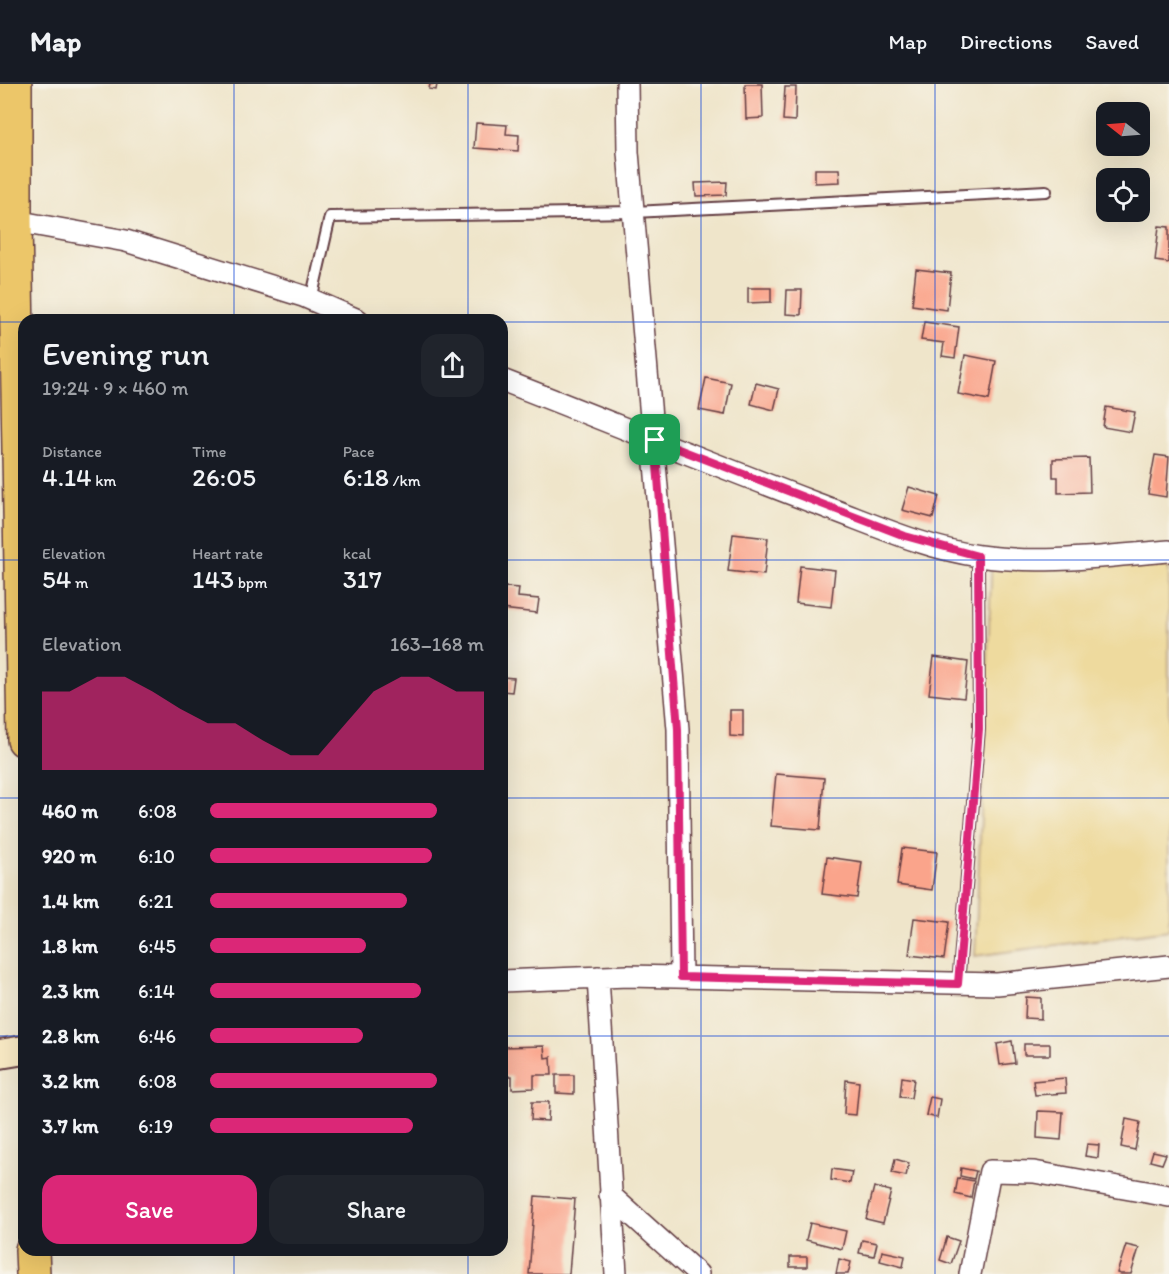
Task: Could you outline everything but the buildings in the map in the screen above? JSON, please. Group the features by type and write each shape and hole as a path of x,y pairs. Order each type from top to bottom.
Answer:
{"highway":[{"path":"15,84 18,394"},
{"path":"32,1256 33,1274"}],"street":[{"path":"627,84 628,152 655,440 678,729 681,977"},
{"path":"15,221 126,241 311,300 344,314"},
{"path":"508,382 905,536 978,556 1042,561 1169,551"},
{"path":"508,981 681,977 997,984 1169,966"},
{"path":"598,977 616,1274"},
{"path":"0,1054 18,1051"},
{"path":"970,1274 990,1171 1034,1172 1169,1196"},
{"path":"610,1195 698,1274"}],"lane":[{"path":"311,300 330,217 634,212 1046,191"},
{"path":"958,984 979,729 978,556"}],"sand":[{"path":"1169,551 1169,930 975,956 992,557"}],"route":[{"path":"655,440 905,536 978,556 979,729 958,984 681,977 678,729 655,440"}]}
